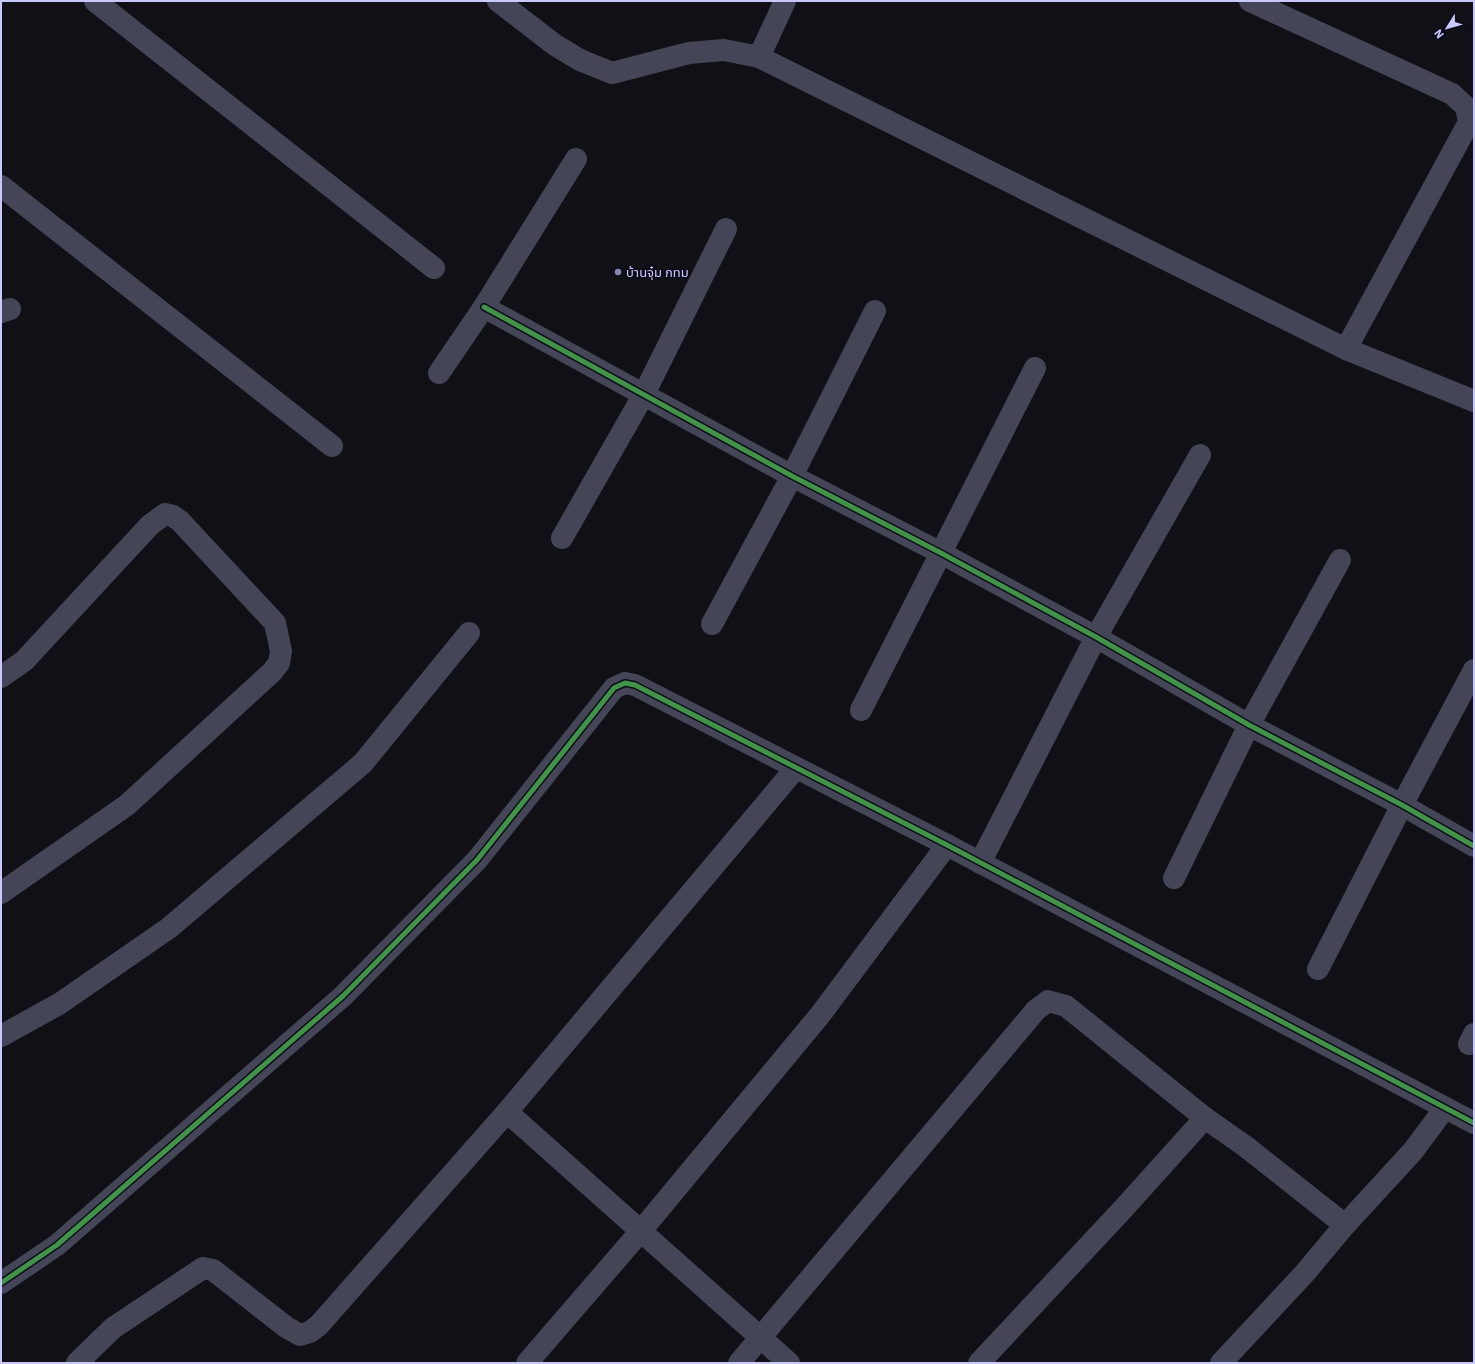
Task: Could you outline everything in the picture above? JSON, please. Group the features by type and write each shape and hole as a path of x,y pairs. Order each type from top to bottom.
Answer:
{"street":[{"path":"95,1 434,268"},
{"path":"498,1 562,49 580,60 612,73 689,53 724,50 758,57 1346,349 1474,401"},
{"path":"758,57 785,1"},
{"path":"1250,1 1452,94 1466,107 1469,122 1346,349"},
{"path":"439,373 484,307 576,159"},
{"path":"1,186 332,446"},
{"path":"562,538 644,394 726,229"},
{"path":"484,307 792,476 941,553 1096,637 1249,725 1402,805 1474,846"},
{"path":"712,624 792,476 875,311"},
{"path":"861,710 1035,368"},
{"path":"980,862 1096,637 1200,455"},
{"path":"1,677 24,661 150,525 165,514 173,516 180,521 275,623 282,651 279,662 272,672 127,805 1,892"},
{"path":"1174,878 1249,725 1340,560"},
{"path":"1,1036 59,1004 169,928 363,763 469,634"},
{"path":"1318,969 1402,805 1474,670"},
{"path":"1,1283 57,1245 343,996 477,860 614,688 624,683 635,685 980,862 1474,1123"},
{"path":"77,1363 113,1328 203,1268 213,1270 286,1327 300,1335 310,1332 324,1319 507,1112 796,768"},
{"path":"527,1363 640,1232 820,1015 947,846"},
{"path":"739,1363 1036,1010 1048,1001 1066,1006 1205,1118 1245,1146 1345,1225"},
{"path":"1221,1363 1304,1274 1345,1225 1413,1151 1445,1108"},
{"path":"507,1112 788,1363"},
{"path":"980,1363 1205,1118"}],"cycle path":[{"path":"484,307 792,476 941,553 1096,637 1249,725 1402,805 1474,846"},
{"path":"1,1283 57,1245 343,996 477,860 614,688 625,683 635,685 947,845 1474,1123"}],"place":[{"name":"บ้านจุ๋ม กทม","path":"618,272"}]}
